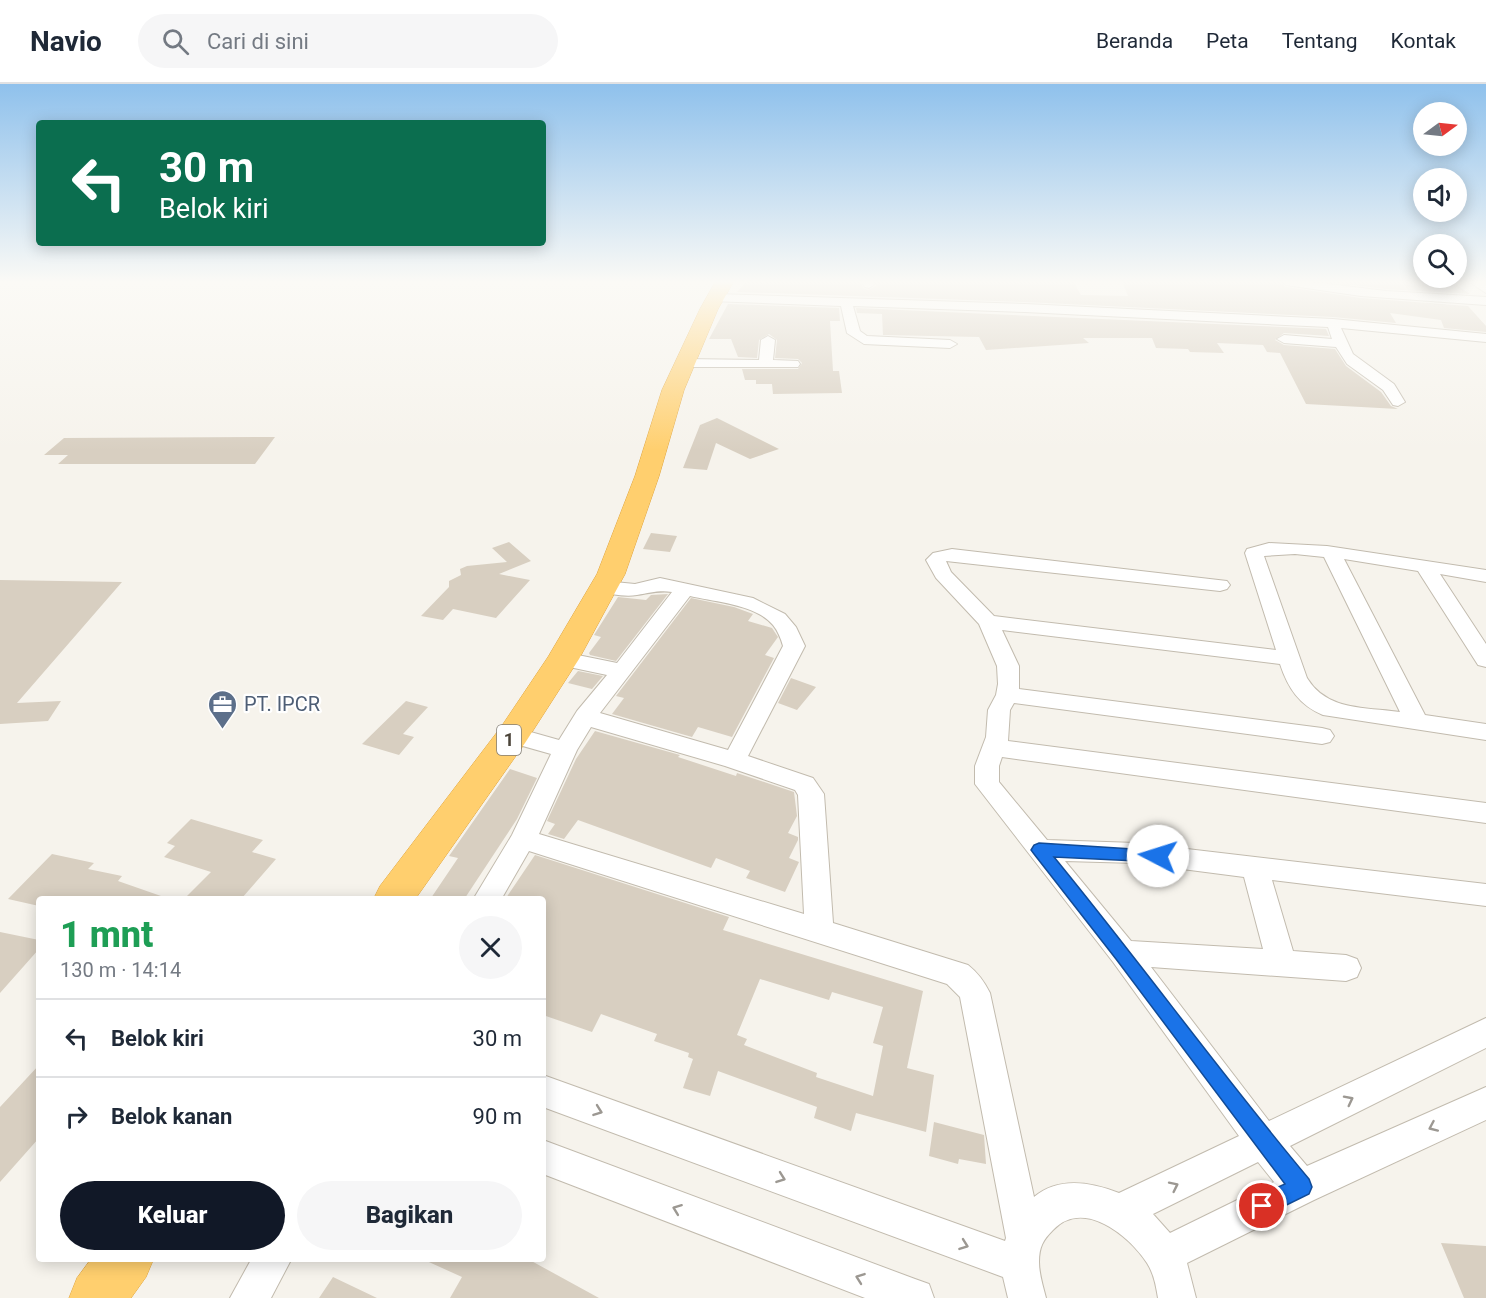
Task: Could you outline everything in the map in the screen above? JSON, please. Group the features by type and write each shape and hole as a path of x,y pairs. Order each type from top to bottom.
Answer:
{"highway":[{"name":"1","path":"395,896 513,735 563,659 611,574 684,363 696,338"},
{"path":"97,1298 125,1262"}],"street":[{"path":"861,338 864,340 950,344"},
{"path":"1339,338 1352,361 1392,388 1398,402"},
{"path":"1284,339 1342,344"},
{"path":"766,363 768,340"},
{"path":"684,363 794,364"},
{"path":"1486,576 1331,552 1270,548 1259,549 1254,553 1296,678 1305,693 1315,703 1331,710 1486,732"},
{"path":"1331,552 1417,722"},
{"path":"1220,585 972,557 947,555 936,560 943,574 988,622 1008,666 1010,675 1006,695 999,710 994,748 987,766 987,784 1123,953 1265,1143 1301,1187"},
{"path":"1425,566 1486,660"},
{"path":"611,574 635,590 660,584 753,605 778,618 786,628 794,646 734,760"},
{"path":"489,896 523,839 565,750 585,717 685,589"},
{"path":"988,622 1281,657"},
{"path":"563,659 622,671"},
{"path":"1006,695 1322,736"},
{"path":"585,717 734,760 796,779 804,784 811,794 819,931"},
{"path":"513,735 565,750"},
{"path":"994,748 1486,813"},
{"path":"523,839 957,974 969,984 975,993 1023,1267"},
{"path":"1039,850 1136,853 1486,895"},
{"path":"1255,867 1282,963"},
{"path":"1123,953 1346,968"},
{"path":"1121,1211 1265,1143 1486,1032"},
{"path":"546,1092 1023,1267"},
{"path":"1023,1267 1039,1214 1062,1201 1091,1200 1121,1211 1145,1230 1175,1284 1301,1187 1486,1103"},
{"path":"546,1158 915,1298"},
{"path":"249,1298 272,1262"}],"building":[{"path":"763,338 759,340 757,358 738,357 731,339 709,339"},
{"path":"774,338 831,338 833,371 839,371 842,393 773,394 772,384 756,384 756,380 745,380 742,369 798,369 802,363 798,359 775,358 777,340"},
{"path":"979,338 1278,338 1275,340 1284,345 1335,349 1346,366 1381,392 1391,406 1398,409 1306,404 1280,353 1267,352 1263,345 1217,343 1224,353 1190,352 1188,349 1156,348 1152,338 1083,338 1089,343 986,350"},
{"path":"717,418 779,449 750,459 716,443 707,470 683,468 700,425"},
{"path":"275,437 255,464 58,464 68,455 44,455 64,438"},
{"path":"651,533 677,536 670,552 643,549"},
{"path":"509,542 531,561 499,574 530,580 496,618 453,609 443,620 421,616 449,587 449,581 461,575 460,569 467,566 507,562 492,548"},
{"path":"0,580 122,582 17,703 61,701 48,721 0,724"},
{"path":"668,594 616,661 590,655 589,653 601,637 594,635 618,597 646,600 651,595"},
{"path":"691,598 734,607 753,614 748,621 772,628 778,637 765,655 774,658 732,737 698,727 692,737 612,714 624,698 616,696"},
{"path":"578,671 603,676 592,689 568,683"},
{"path":"791,678 816,687 797,710 778,703"},
{"path":"406,701 428,707 403,734 414,737 399,755 362,744"},
{"path":"595,731 680,755 678,757 794,792 797,816 788,833 798,837 798,840 789,858 799,862 785,892 746,878 750,871 716,858 711,868 578,820 564,839 548,834 555,824 547,821 576,759"},
{"path":"510,769 537,778 517,819 466,896 432,896 458,858 449,856"},
{"path":"191,819 263,840 252,852 276,859 244,896 187,896 211,872 164,857 175,846 167,843"},
{"path":"52,854 94,863 88,869 122,876 118,881 161,896 36,896 36,905 8,899"},
{"path":"535,855 729,917 723,930 923,991 907,1068 934,1075 926,1132 856,1113 851,1131 814,1118 817,1107 718,1071 710,1096 683,1088 693,1059 688,1057 689,1053 654,1041 657,1034 601,1014 592,1032 546,1016 546,896 507,896","holes":["760,979 829,1000 832,992 883,1007 873,1043 883,1046 873,1096 816,1077 817,1073 744,1045 747,1039 737,1035"]},
{"path":"0,932 36,939 36,952 0,993"},
{"path":"36,1068 36,1141 0,1182 0,1107"},
{"path":"934,1122 984,1135 986,1164 959,1159 958,1164 929,1156"},
{"path":"1441,1243 1486,1246 1486,1298 1464,1298"},
{"path":"429,1262 533,1262 599,1298 450,1298 462,1277"},
{"path":"333,1277 377,1298 319,1298"}],"place":[{"name":"PT. IPCR","path":"223,730"}],"route":[{"path":"1158,856 1136,853 1039,850 1123,953 1265,1143 1301,1187 1262,1206"}]}
